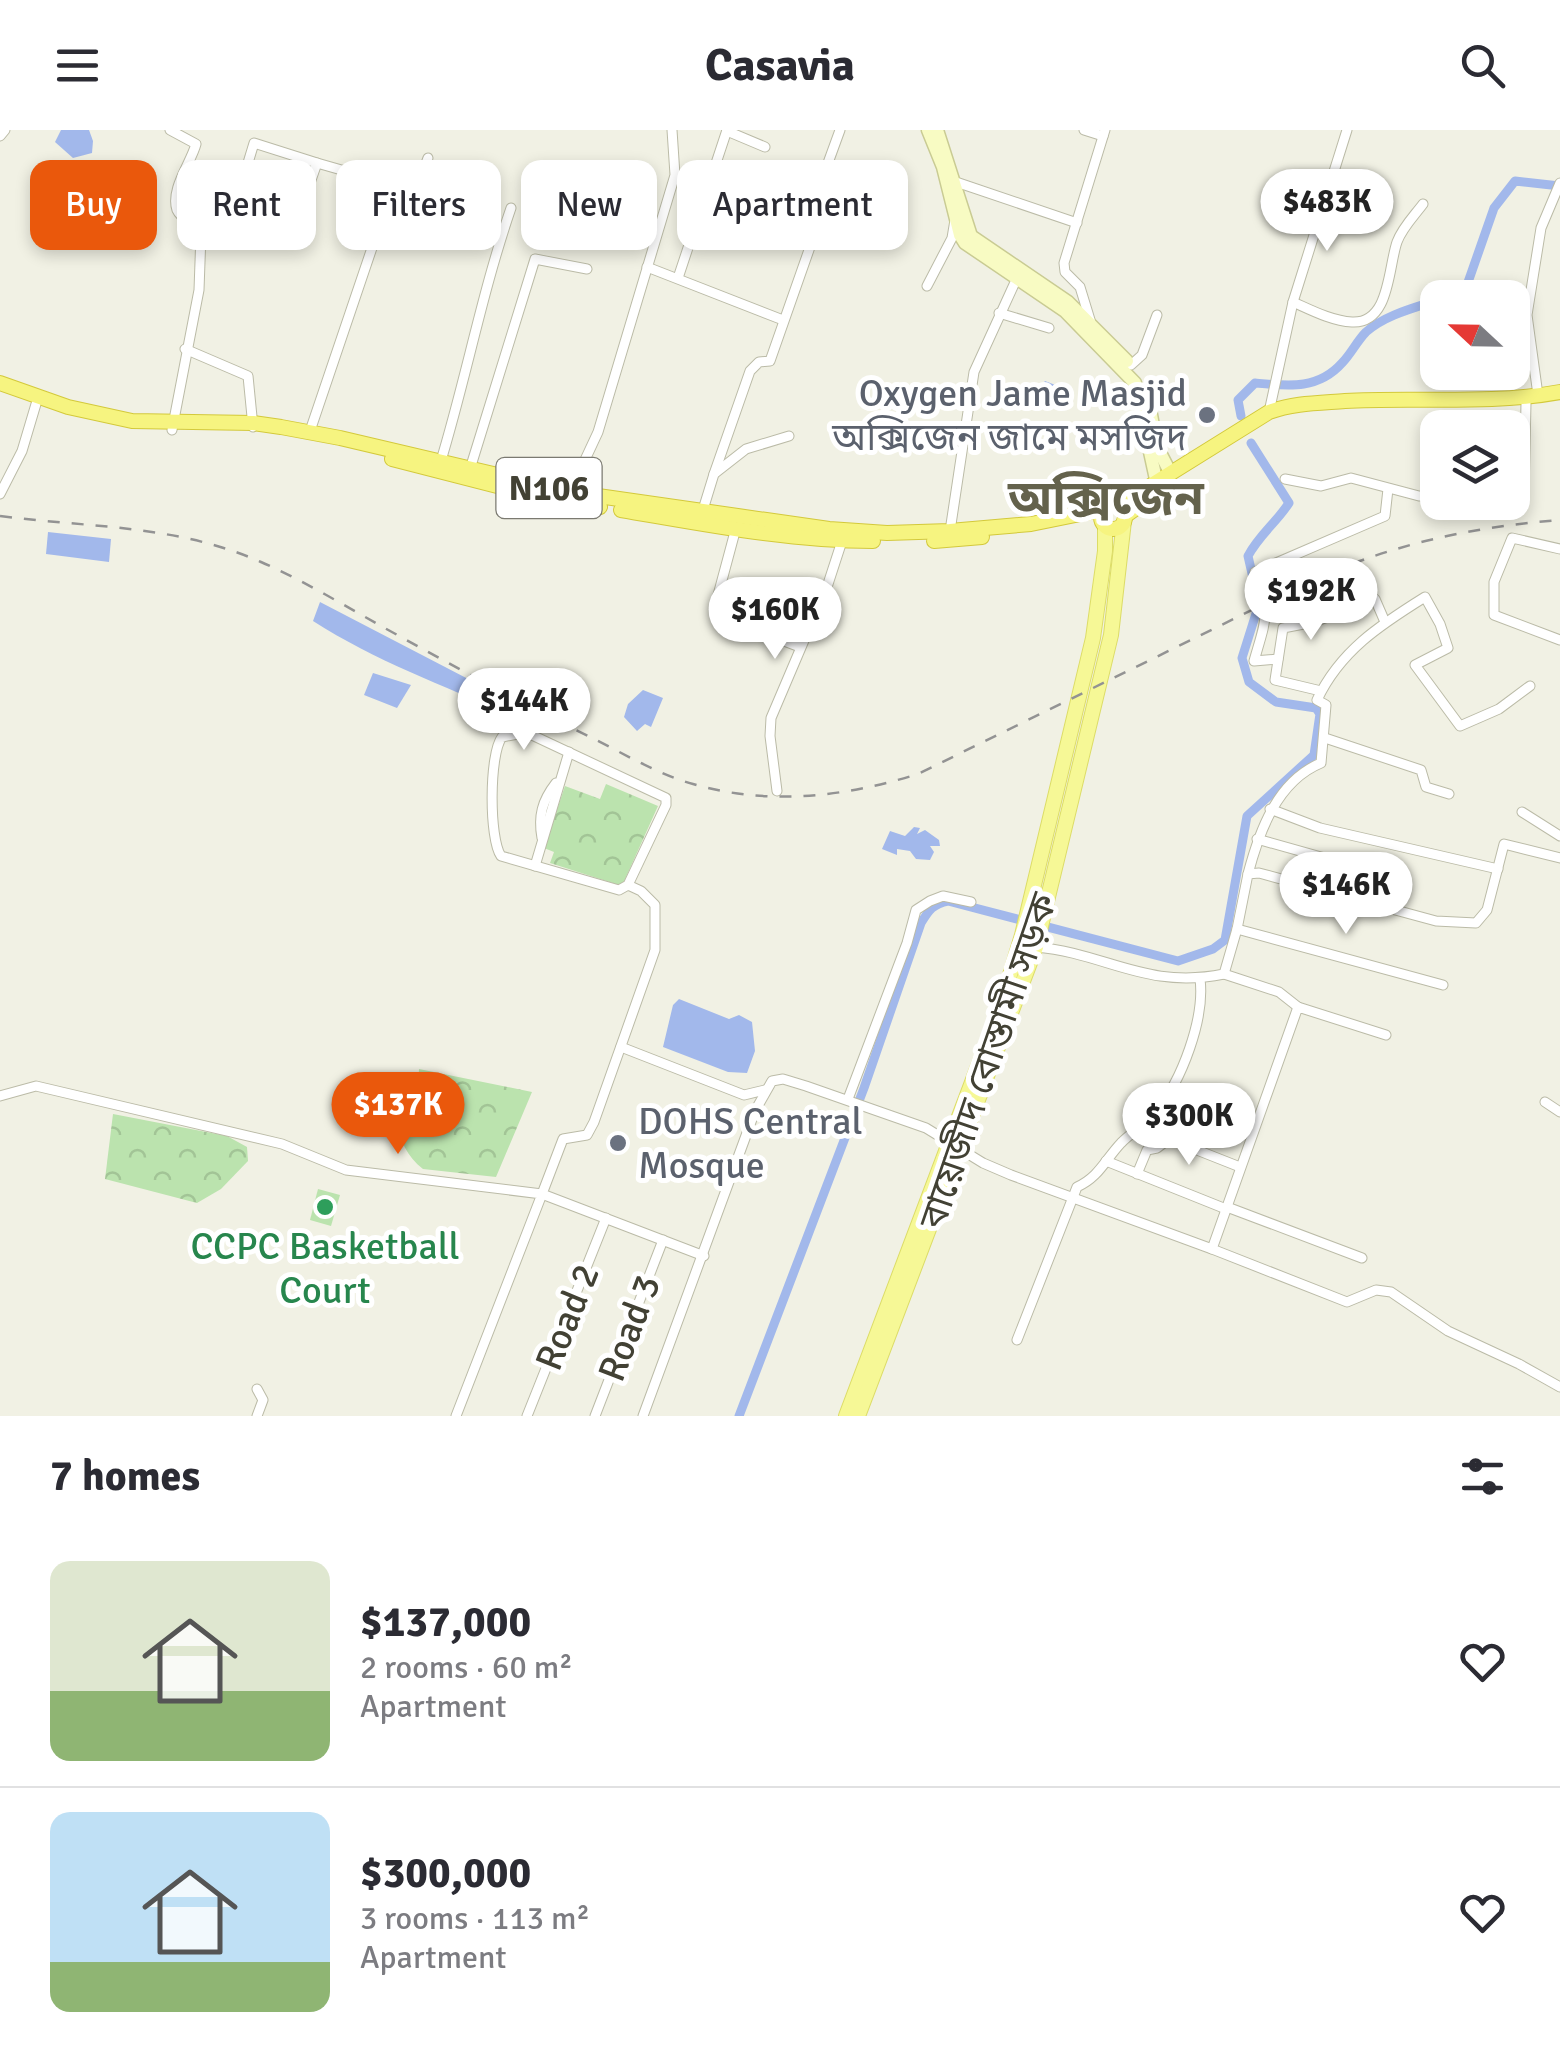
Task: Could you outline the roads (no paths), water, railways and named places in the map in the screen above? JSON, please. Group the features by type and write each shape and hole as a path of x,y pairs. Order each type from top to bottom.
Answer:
{"highway":[{"name":"N106","path":"0,383 98,414 172,427"},
{"name":"N106","path":"0,391 112,426 253,427 309,434 573,503 842,541 954,540 1042,530 1113,516 1284,414 1560,395"},
{"name":"N106","path":"439,466 702,513 868,532 950,531 1113,516 1270,404 1532,399"}],"main road":[{"path":"928,130 965,243 1065,311 1136,383 1157,484"},
{"path":"937,130 968,230 975,240 1068,302 1131,365 1145,383 1157,448 1171,474"},
{"name":"বায়েজীদ বোস্তামী সড়ক","path":"1032,941 1028,912 1093,638 1113,516"},
{"name":"বায়েজীদ বোস্তামী সড়ক","path":"858,1416 1043,918 1111,635 1113,516"},
{"name":"বায়েজীদ বোস্তামী সড়ক","path":"846,1416 955,1147"}],"street":[{"path":"0,136 5,130"},
{"path":"170,130 196,144 189,160"},
{"path":"570,492 598,432 675,174 672,130"},
{"path":"702,513 750,371 759,362 770,361 810,247 805,226 840,130"},
{"path":"1084,130 1104,133 1064,263 1065,272 1080,287 1091,323"},
{"path":"1270,404 1293,302 1347,130"},
{"path":"678,278 727,131 764,146"},
{"path":"249,160 254,143 308,160"},
{"path":"317,163 336,168"},
{"path":"956,182 1077,224"},
{"path":"1530,423 1527,315 1541,228 1560,182"},
{"path":"1293,302 1349,322 1364,322 1378,310 1402,230 1424,204"},
{"path":"439,466 465,382 486,280 511,208"},
{"path":"927,286 952,238 956,218"},
{"path":"172,427 198,290 200,250"},
{"path":"309,434 370,250"},
{"path":"470,469 536,259 587,269"},
{"path":"647,266 783,320"},
{"path":"950,531 974,372 1016,280"},
{"path":"999,313 1050,328"},
{"path":"1131,365 1142,354 1158,315"},
{"path":"185,349 248,376 253,427"},
{"path":"0,494 22,450 36,404"},
{"path":"714,474 746,450 789,436"},
{"path":"1285,479 1321,486 1351,478 1420,496"},
{"path":"1278,659 1254,661 1266,603 1255,572 1385,516 1388,489"},
{"path":"736,528 715,615 800,647"},
{"path":"1560,550 1512,538 1494,582 1494,616 1560,640"},
{"path":"777,790 770,736 772,718 824,595 842,541"},
{"path":"1224,974 1257,839 1270,809 1310,768 1321,764 1326,705 1317,700 1349,651 1384,622 1424,597 1448,648 1415,664 1460,726 1499,710 1530,686"},
{"path":"1321,691 1275,680 1283,628 1314,622 1375,599 1384,622"},
{"path":"523,733 666,798 628,886 619,890 534,866 502,856 494,846 495,748 502,737 523,733"},
{"path":"1325,738 1421,770 1426,787 1449,794"},
{"path":"534,866 569,752"},
{"path":"1270,809 1320,828 1498,869"},
{"path":"1522,812 1560,836"},
{"path":"1257,839 1378,873"},
{"path":"1248,874 1259,872 1436,921 1476,923 1487,910 1506,843 1560,858"},
{"path":"456,1416 563,1139 587,1135 657,942 655,904 641,891 628,886"},
{"path":"855,1102 916,910 943,896 971,902"},
{"path":"1237,929 1443,984"},
{"path":"1032,941 1155,978 1224,974 1278,992 1298,1007 1386,1035"},
{"path":"1016,1340 1077,1186 1095,1178 1123,1141 1158,1109 1190,1048 1202,994 1200,978"},
{"path":"1212,1249 1298,1007"},
{"path":"622,1047 744,1095 768,1088"},
{"path":"644,1416 755,1111 772,1082 783,1079 926,1128 1011,1175 1347,1302 1376,1290 1392,1292 1448,1331 1560,1387"},
{"path":"0,1096 36,1086 282,1144 346,1170 542,1194 704,1256"},
{"path":"1164,1099 1253,1130"},
{"path":"1545,1102 1560,1112"},
{"path":"1137,1174 1146,1150 1158,1148 1169,1139 1240,1167"},
{"path":"1106,1162 1362,1258"},
{"name":"Road 2","path":"528,1416 606,1218"},
{"name":"Road 3","path":"595,1416 663,1240"},
{"path":"256,1389 263,1400 257,1416"}],"water":[{"path":"61,130 89,130 92,153 73,158 55,142"},
{"path":"1045,381 1071,391 1065,406 1042,398 1037,391"},
{"path":"48,532 111,539 109,562 46,554"},
{"path":"746,590 772,599 762,622 738,614"},
{"path":"320,602 522,707 518,718 337,636 313,621"},
{"path":"373,673 411,685 397,708 364,695"},
{"path":"643,690 663,698 651,727 645,724 637,731 624,717 628,704"},
{"path":"914,827 920,828 917,834 925,830 939,840 940,846 930,846 934,852 930,860 916,859 910,851 897,849 897,855 882,849 890,831 905,836"},
{"path":"679,999 729,1019 739,1015 752,1022 755,1051 747,1073 728,1072 663,1047 673,1005"}],"waterway":[{"path":"1469,280 1494,208 1515,181 1560,186"},
{"path":"1241,416 1238,400 1255,383 1291,385 1323,378 1342,363 1374,326 1420,306"},
{"path":"739,1416 864,1088 921,923 932,908 948,901 1178,961 1213,949 1225,940 1247,816 1314,755 1320,714 1316,708 1276,702 1249,682 1242,658 1259,604 1248,556 1289,503 1251,443"}],"railway":[{"path":"0,516 132,529 197,540 229,550 292,576 485,683 653,769 721,791 778,797 834,793 918,774 1313,580 1373,556 1464,533 1560,520"}],"place":[{"name":"Oxygen Jame Masjid অক্সিজেন জামে মসজিদ","path":"1207,415"},
{"name":"DOHS Central Mosque","path":"618,1143"},
{"name":"CCPC Basketball Court","path":"325,1207"}],"district":[{"name":"অক্সিজেন","path":"1106,497"}]}
